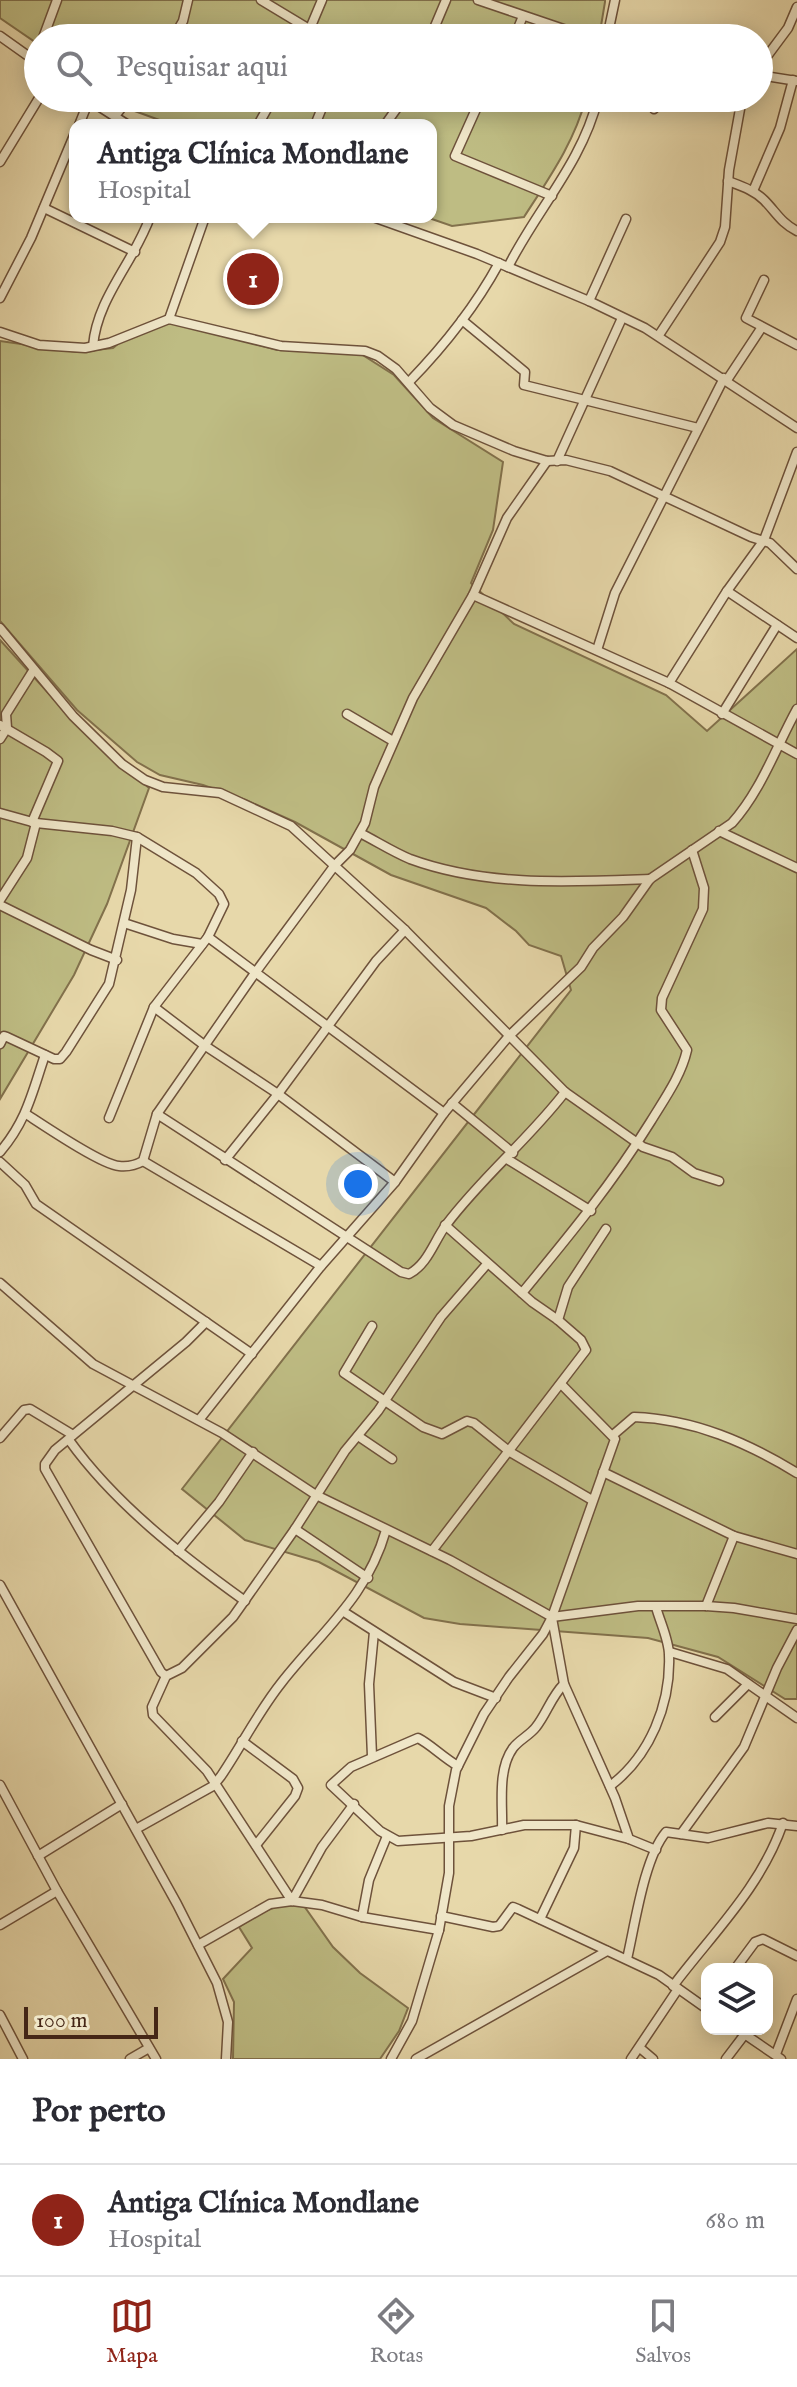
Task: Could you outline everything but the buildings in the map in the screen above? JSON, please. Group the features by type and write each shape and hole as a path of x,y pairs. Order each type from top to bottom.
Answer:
{"street":[{"path":"48,24 57,0"},
{"path":"181,24 188,0"},
{"path":"261,0 294,24"},
{"path":"312,24 322,0"},
{"path":"436,24 446,0"},
{"path":"478,0 547,24"},
{"path":"610,24 615,0"},
{"path":"773,48 788,28 797,7"},
{"path":"520,24 523,16"},
{"path":"0,37 24,51"},
{"path":"753,191 780,128 795,81 773,77"},
{"path":"0,162 30,112"},
{"path":"109,112 119,119"},
{"path":"115,116 118,112"},
{"path":"475,112 455,156 552,196"},
{"path":"409,382 462,320 552,196 594,112"},
{"path":"659,335 720,242 725,227 728,181 740,112"},
{"path":"0,298 44,208 69,148"},
{"path":"728,181 753,191 778,219 797,231"},
{"path":"44,208 69,220"},
{"path":"589,301 626,219"},
{"path":"75,223 135,252"},
{"path":"93,346 100,314 147,223"},
{"path":"169,319 203,223"},
{"path":"393,223 589,301 659,335 797,428"},
{"path":"764,280 746,318 797,345"},
{"path":"26,1114 116,1167 143,1161 157,1114 255,973 360,833 372,804 374,787 413,698 473,595 507,518 552,461 587,399 622,318"},
{"path":"0,332 39,345 93,346 109,343 169,319 281,346 365,351 378,356 409,382 430,408 453,425 514,451 610,471 751,537 764,540 797,569"},
{"path":"462,320 525,372 524,385 698,428"},
{"path":"597,650 615,593 663,496 726,379 762,327"},
{"path":"669,683 727,591 764,540 797,452"},
{"path":"727,591 797,638"},
{"path":"473,595 511,615 543,625 669,683 797,754"},
{"path":"722,714 777,625"},
{"path":"0,628 33,671 122,764 145,780 163,787 220,793 243,801 291,826 405,930 565,1092 637,1143 672,1157 694,1173 719,1181"},
{"path":"0,739 6,714 33,671"},
{"path":"199,1420 321,1266 395,1182 444,1113 509,1036 581,967 650,879 732,823 747,804 797,709"},
{"path":"347,714 393,741"},
{"path":"3,727 58,761 34,822 27,858 0,902 91,950 117,960"},
{"path":"0,813 34,822 137,837 196,873 224,904 205,940 154,1007 109,1118"},
{"path":"719,831 797,868"},
{"path":"360,833 409,859 463,874 554,883 650,879"},
{"path":"0,1044 4,1036 60,1059 66,1052 109,984 117,960 137,837"},
{"path":"522,1293 591,1211 682,1069 687,1050 661,1010 662,998 703,909 704,888 692,850"},
{"path":"124,923 173,939 205,940 255,973 444,1113"},
{"path":"225,1160 376,961 405,930"},
{"path":"154,1007 278,1094 395,1182"},
{"path":"0,1152 16,1133 26,1114 45,1055"},
{"path":"157,1114 346,1238 409,1274 422,1263 445,1225 565,1092"},
{"path":"452,1103 510,1156 591,1211"},
{"path":"143,1161 321,1266"},
{"path":"0,1162 25,1185 36,1204 252,1354"},
{"path":"432,1551 586,1350 581,1340 487,1264 445,1225"},
{"path":"558,1320 568,1287 606,1229"},
{"path":"292,1901 215,1783 193,1755 153,1715 152,1707 166,1676 182,1668 233,1617 441,1317 487,1264"},
{"path":"0,1283 93,1364 199,1420 316,1495 432,1551 552,1617 620,1608 706,1606 797,1619"},
{"path":"166,1676 45,1469 45,1464 55,1450 206,1322"},
{"path":"372,1326 344,1373 423,1427 442,1434 467,1421 474,1423 510,1452 592,1500"},
{"path":"391,2059 412,2021 439,1930 449,1873 449,1806 458,1766 484,1714 552,1617 615,1439 562,1385"},
{"path":"0,1438 24,1410 30,1409 71,1438 82,1459 178,1551 245,1601"},
{"path":"613,1435 634,1417 688,1424 760,1450 797,1473"},
{"path":"358,1436 392,1459"},
{"path":"178,1551 219,1502 253,1452"},
{"path":"603,1472 734,1536 797,1554"},
{"path":"295,1529 368,1578"},
{"path":"136,1829 215,1783 284,1679 344,1612 368,1578 386,1530"},
{"path":"706,1606 734,1536"},
{"path":"0,1585 198,1945 224,2003 228,2022 226,2059"},
{"path":"610,1786 636,1760 663,1711 670,1652 656,1607"},
{"path":"344,1612 454,1682 496,1698"},
{"path":"552,1617 564,1684 610,1786 629,1839"},
{"path":"681,1834 744,1747 797,1630"},
{"path":"372,1756 369,1684 374,1632"},
{"path":"670,1652 727,1669 797,1718"},
{"path":"502,1830 503,1771 508,1758 514,1747 537,1726 551,1699 564,1684"},
{"path":"715,1717 748,1684"},
{"path":"458,1766 418,1738 351,1767 331,1785 387,1836 398,1841 447,1839 524,1825 576,1825 629,1839 656,1850"},
{"path":"242,1741 293,1779 298,1788 256,1845"},
{"path":"0,1785 57,1891 156,2059"},
{"path":"38,1856 122,1804"},
{"path":"292,1901 322,1847 354,1804"},
{"path":"627,1959 641,1896 656,1850 666,1832 708,1838 768,1823 797,1826"},
{"path":"631,2059 704,1945 730,1917 769,1860 783,1823"},
{"path":"540,1919 574,1848 576,1825"},
{"path":"362,1917 369,1880 387,1836"},
{"path":"0,1925 57,1891"},
{"path":"198,1945 270,1904 292,1901 439,1930"},
{"path":"441,1916 499,1926 513,1907 659,1975 701,2005"},
{"path":"739,1963 755,1942 763,1939 797,1956"},
{"path":"416,2059 607,1951"},
{"path":"746,2035 779,2056 797,1999"},
{"path":"0,2015 23,2059"},
{"path":"726,2059 739,2035"},
{"path":"130,2059 149,2048"},
{"path":"640,2048 653,2059"}],"shaded area":[{"path":"0,0 605,0 601,24 24,24 24,34 0,18"},
{"path":"137,112 582,112 568,145 524,217 452,226 437,221 437,119 157,119"},
{"path":"170,321 277,350 345,350 361,354 394,375 433,418 503,462 493,530 471,583 514,624 666,695 707,731 797,649 797,1699 785,1699 718,1657 648,1638 460,1624 424,1618 319,1562 245,1540 182,1489 571,990 561,956 529,945 486,908 391,875 295,822 246,800 203,785 160,775 137,762 77,710 0,621 0,341 77,352 113,348 125,338"},
{"path":"0,640 72,719 149,788 107,904 74,975 0,1099"},
{"path":"280,1905 304,1906 333,1947 360,1973 408,2008 399,2031 380,2059 233,2059 234,2002 223,1979 252,1948 239,1927"}],"place":[{"name":"Antiga Clínica Mondlane","path":"253,279"}]}
